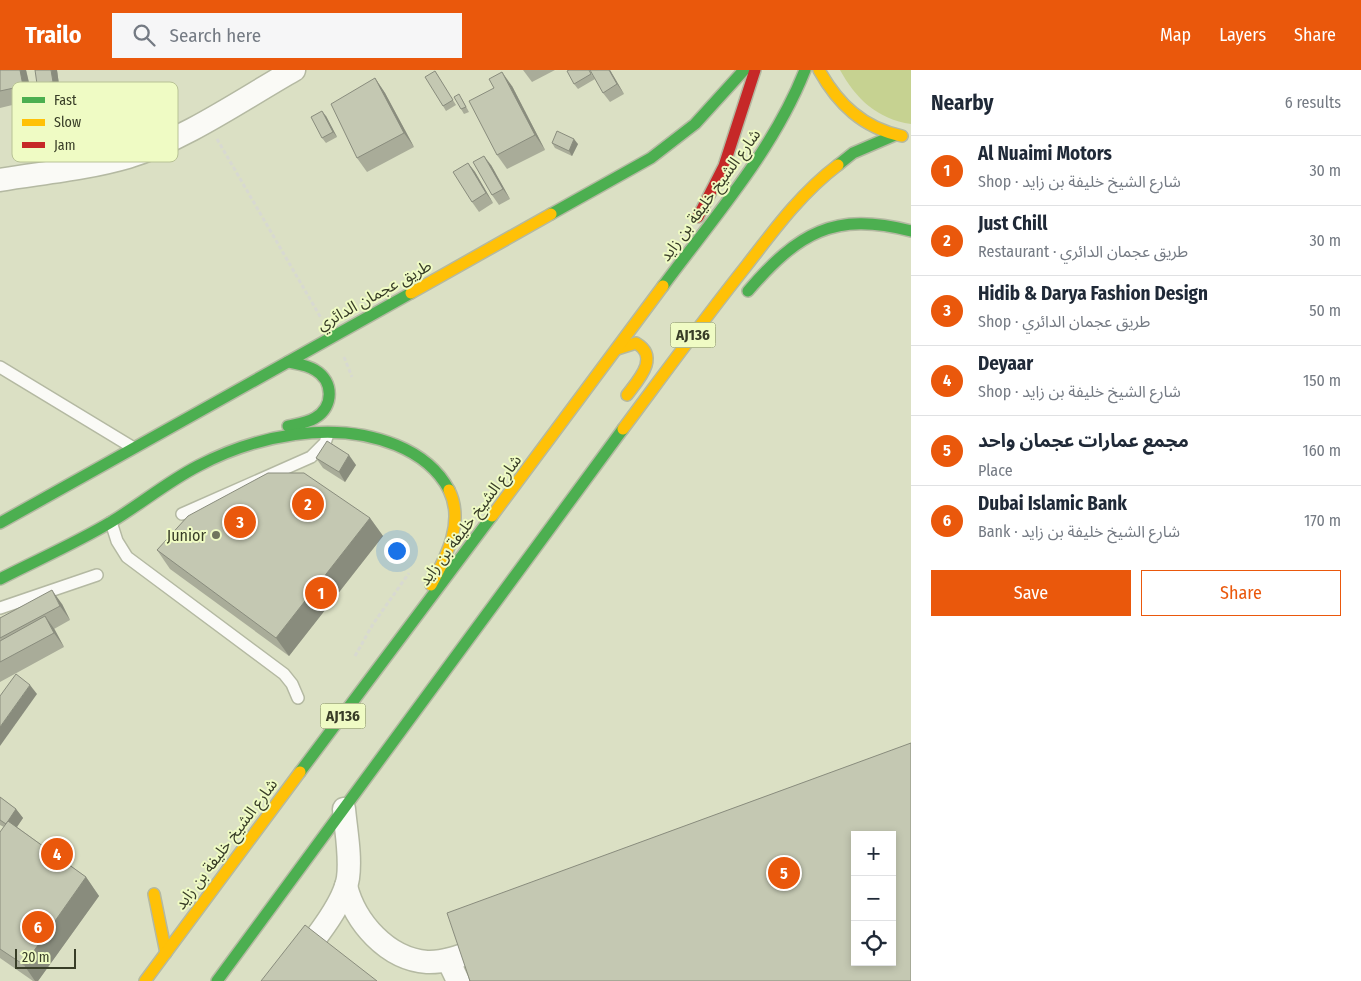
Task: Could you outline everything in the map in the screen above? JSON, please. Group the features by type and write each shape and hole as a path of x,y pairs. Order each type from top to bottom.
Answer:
{"main road":[{"name":"طريق عجمان الدائري","path":"0,523 651,158 695,124 744,70"},
{"path":"694,224 724,166 738,130 755,70"},
{"name":"شارع الشيخ خليفة بن زايد","path":"146,981 541,453 767,146 794,98 805,70"},
{"path":"819,70 832,93 849,112 871,126 895,135 911,137"},
{"name":"AJ136","path":"217,981 705,318 802,198 823,176 853,153 895,135"},
{"path":"743,299 781,255 804,237 818,231 846,223 869,222 893,225 911,231"},
{"path":"541,453 580,384 680,244"},
{"path":"617,349 636,343 646,350 649,356 646,368 618,408"},
{"path":"190,471 202,460 229,443 312,420 325,410 330,394 325,378 312,368 288,362"},
{"path":"0,579 111,522 190,471 223,455 276,438 328,432 362,435 382,439 402,447 429,465 444,480 450,490 456,513 454,536 442,565 407,630"},
{"path":"522,568 539,524"},
{"path":"522,568 562,533"},
{"path":"154,894 166,953"}],"street":[{"path":"178,137 294,70"},
{"path":"0,180 100,162"},
{"path":"283,981 335,909 346,886 349,869 344,809"},
{"path":"346,886 350,900 368,930 391,949 408,958 428,962 448,960 513,936"},
{"path":"317,932 344,926 368,930"},
{"path":"448,960 458,981"}],"lane":[{"path":"0,367 134,448"},
{"path":"182,514 311,457 325,443 328,432"},
{"path":"111,522 117,541 127,557 284,674 292,684 298,698"},
{"path":"0,608 97,575"}],"path":[{"path":"206,120 348,364 353,382"}],"green space":[{"path":"840,70 911,70 911,124 888,118 869,106 853,90"}],"building":[{"path":"0,70 20,70 22,82 12,82 12,88 0,91"},
{"path":"35,70 51,70 53,82 37,82"},
{"path":"589,70 591,74 574,84 567,71"},
{"path":"590,70 609,70 617,84 603,93"},
{"path":"435,71 453,100 443,106 425,77"},
{"path":"502,72 535,135 497,155 469,101 494,88 489,79"},
{"path":"375,78 404,133 357,158 331,104"},
{"path":"459,94 466,107 461,109 454,97"},
{"path":"322,111 333,132 322,138 311,117"},
{"path":"557,131 574,139 569,151 552,143"},
{"path":"484,156 503,189 492,195 473,162"},
{"path":"468,163 486,193 472,202 453,172"},
{"path":"327,441 349,455 339,472 316,458"},
{"path":"268,473 304,473 370,518 276,638 157,550 188,516"},
{"path":"52,590 60,606 0,638 0,618"},
{"path":"45,616 54,633 0,662 0,641"},
{"path":"16,674 30,685 0,727 0,696"},
{"path":"911,743 911,981 470,981 447,913"},
{"path":"0,797 16,809 6,824 0,820"},
{"path":"8,821 86,877 24,965 0,949 0,832"},
{"path":"305,925 377,981 261,981"}],"traffic: fast":[{"path":"551,214 651,158 695,124 744,70"},
{"path":"663,286 722,209 759,156 792,100 805,70"},
{"path":"838,165 853,153 895,135"},
{"path":"748,291 784,254 801,241 819,232 839,226 860,224 884,225 911,231"},
{"path":"0,523 411,293"},
{"path":"288,362 315,370 326,381 329,394 326,407 315,418 288,426"},
{"path":"217,981 623,429"},
{"path":"0,579 98,530 198,466 220,455 269,439 321,432 372,437 396,445 420,458 439,475 449,490"},
{"path":"300,772 492,516"}],"traffic: slow":[{"path":"819,70 834,94 853,113 875,127 902,136"},
{"path":"623,429 778,225 812,187 838,165"},
{"path":"411,293 551,214"},
{"path":"492,516 663,286"},
{"path":"617,349 636,343 643,349 646,355 645,368 627,395"},
{"path":"431,585 452,539 455,514 449,490"},
{"path":"145,981 300,772"},
{"path":"154,894 166,953"}],"traffic: jam":[{"path":"698,217 724,166 755,70"}],"place":[{"name":"Just Chill","path":"308,504"},
{"name":"Hidib & Darya Fashion Design","path":"240,522"},
{"name":"Junior","path":"216,535"},
{"name":"Al Nuaimi Motors","path":"321,593"},
{"name":"Deyaar","path":"57,854"},
{"name":"مجمع عمارات عجمان واحد","path":"784,873"},
{"name":"Dubai Islamic Bank","path":"38,927"}]}
